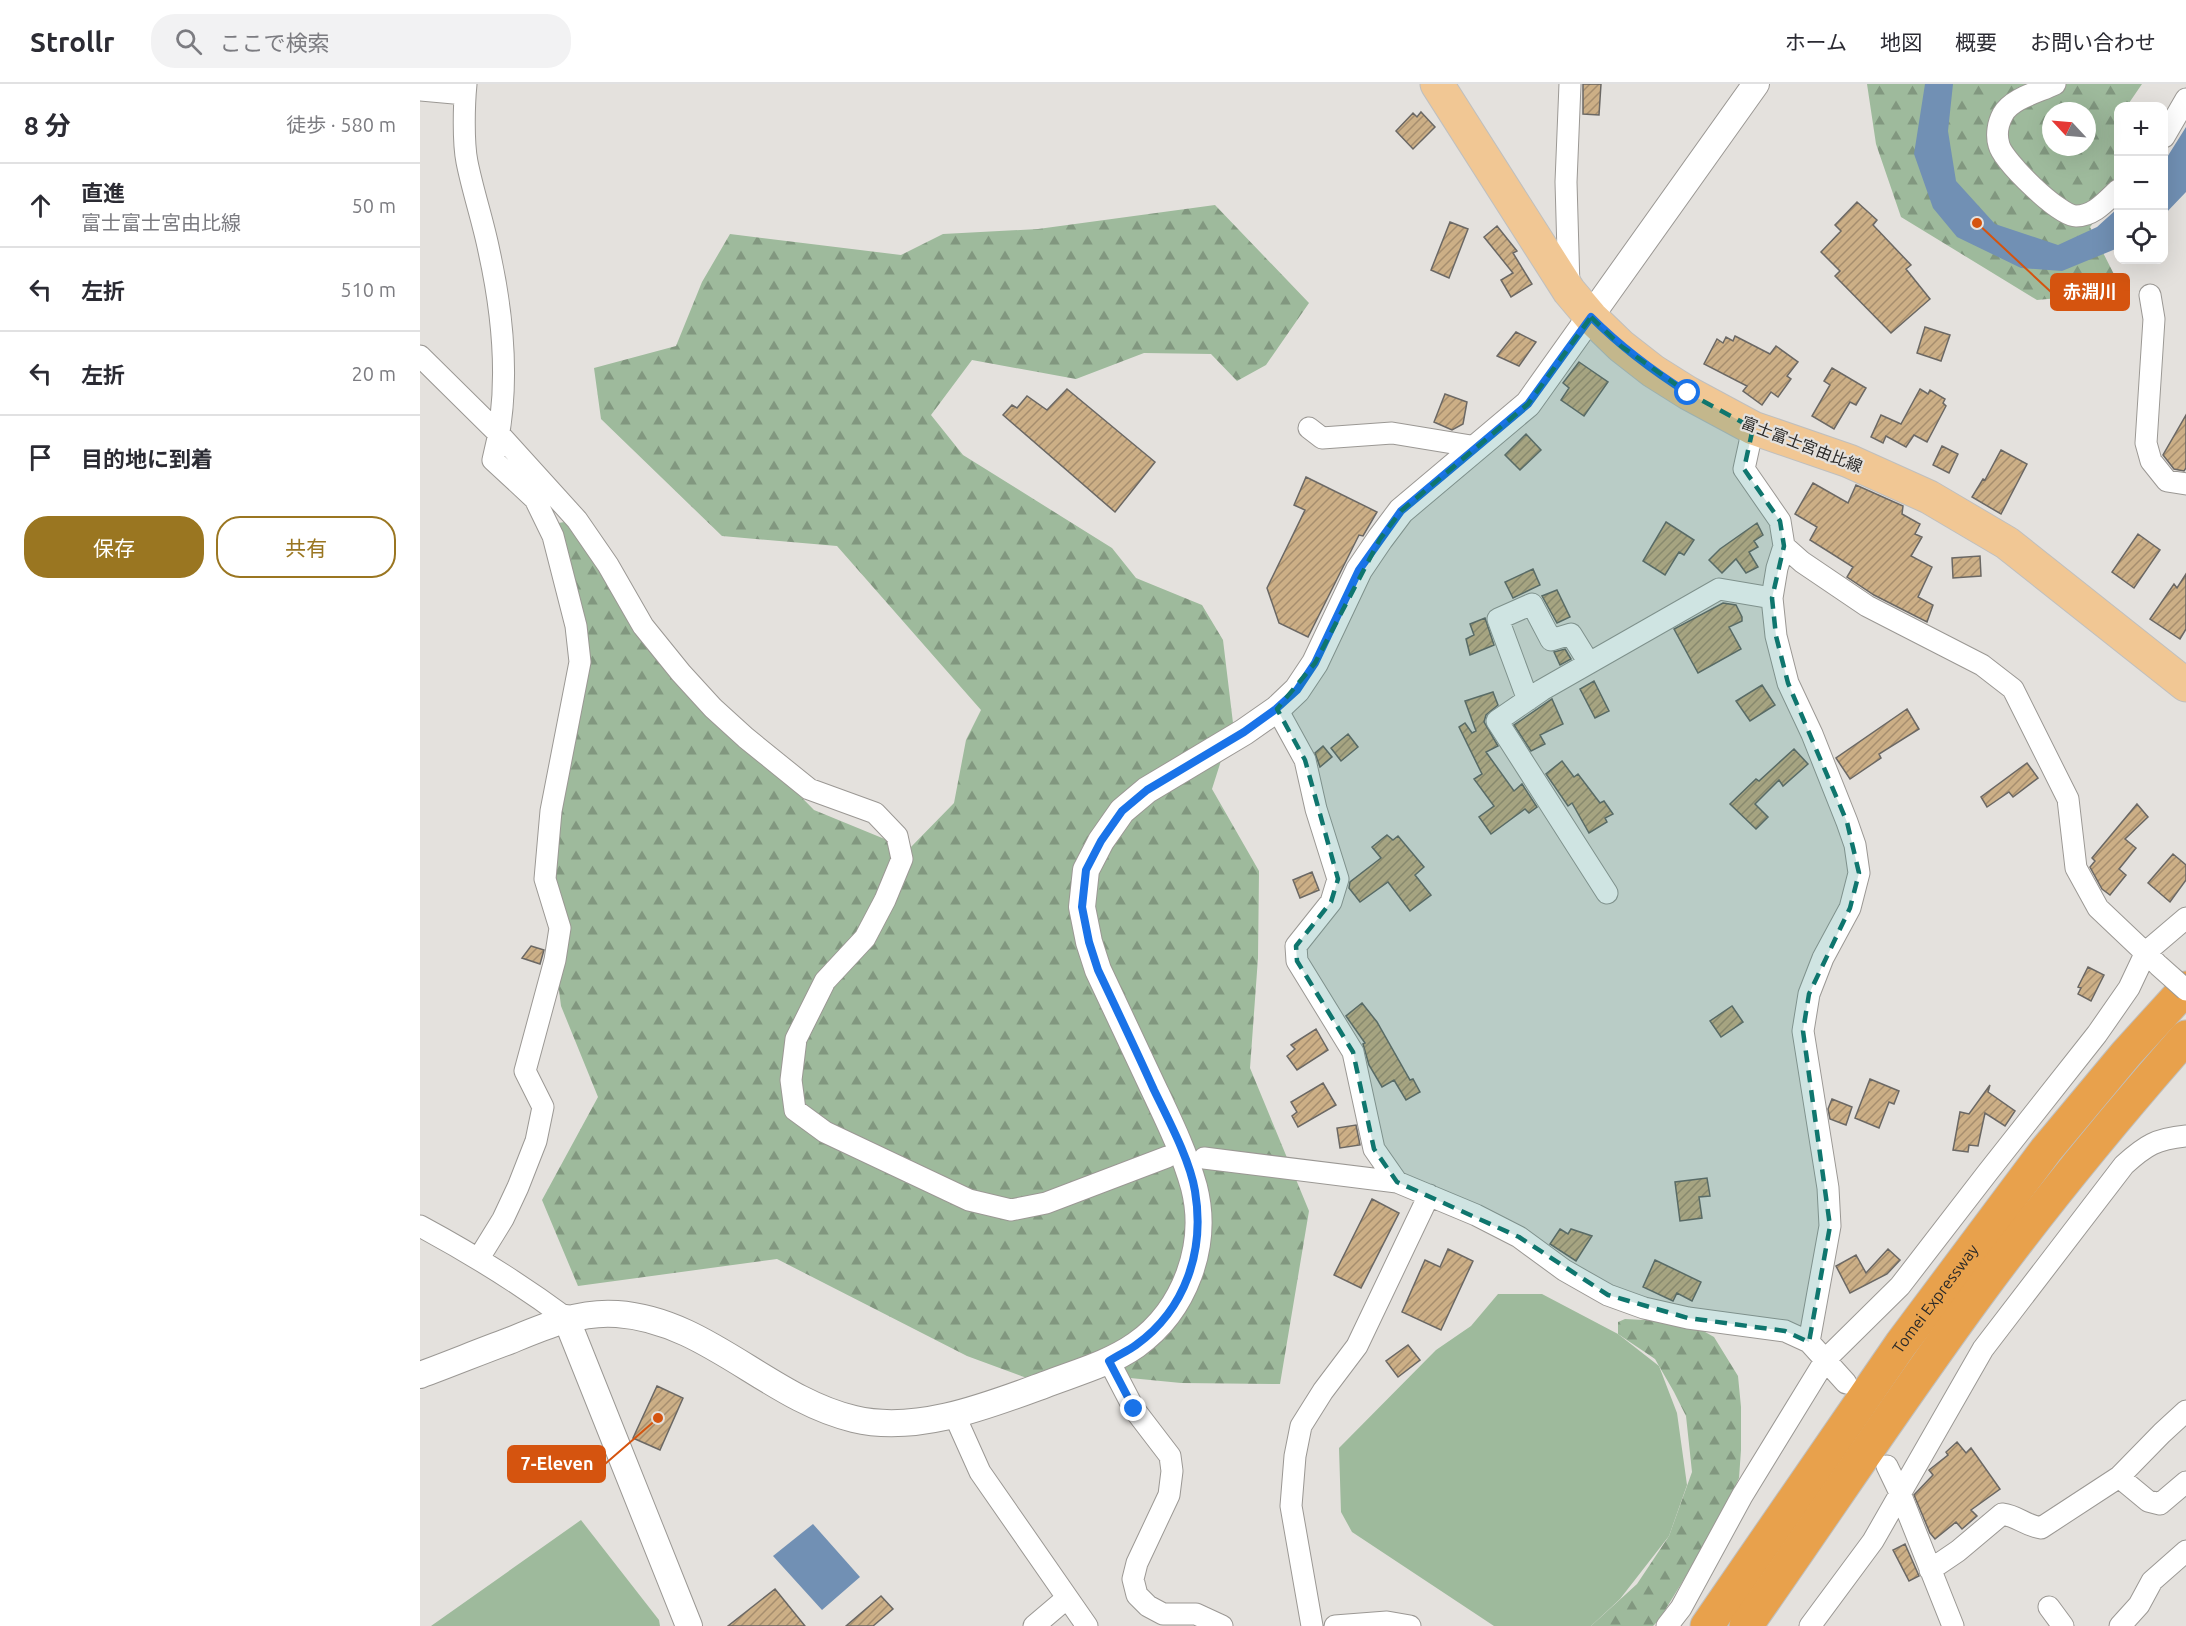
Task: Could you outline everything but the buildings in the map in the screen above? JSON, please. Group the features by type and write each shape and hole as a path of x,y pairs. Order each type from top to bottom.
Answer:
{"highway":[{"name":"Tomei Expressway","path":"1707,1626 1901,1344 2046,1150 2126,1054 2186,989"},
{"name":"Tomei Expressway","path":"1746,1626 1980,1291 2093,1146 2186,1037"}],"main road":[{"name":"富士富士宮由比線","path":"1437,84 1569,291 1591,317 1621,346 1653,371 1688,393 1753,428 1849,461 1929,497 1970,520 2007,543 2186,685"}],"street":[{"path":"1569,291 1566,182 1570,84"},
{"path":"420,1375 566,1318 615,1314 645,1319 685,1331 816,1407 855,1419 894,1423 979,1409 1109,1361 1136,1345 1153,1330 1183,1292 1198,1239 1195,1190 1178,1140 1098,970 1089,942 1082,907 1086,870 1101,841 1122,811 1147,790 1244,732 1276,709 1297,690 1315,663 1359,570 1401,511 1528,404 1756,84"},
{"path":"2055,84 2013,103 2004,112 1998,127 1999,147 2040,193 2058,209 2074,216 2091,213 2114,193"},
{"path":"420,90 465,89 466,159 489,251 500,310 504,367 500,435 493,460 535,498 553,536 576,626 580,662 551,811 545,879 560,928 555,960 525,1071 543,1107 536,1141 518,1187 503,1219 479,1258"},
{"path":"2168,129 2186,99"},
{"path":"2150,295 2154,319 2146,443 2151,461 2167,481 2186,484"},
{"path":"420,356 500,435 577,520 608,565 643,626 713,708 809,789 875,813 897,836 902,859 885,900 865,938 825,981 796,1039 791,1080 795,1110 825,1132 969,1200 1011,1209 1046,1203 1167,1157"},
{"path":"1309,428 1322,438 1392,433 1477,447"},
{"path":"1753,428 1744,468 1780,521 1784,546 1777,568 1772,598 1776,636 1788,682 1812,734 1847,822 1855,845 1859,873 1850,908 1823,958 1809,994 1803,1031 1828,1188 1830,1226 1809,1342"},
{"path":"1784,546 1802,562 1867,606 1982,665 2013,689 2068,799 2076,868 2098,908 2186,989"},
{"path":"1607,893 1497,721 1589,663 1719,589 1772,598"},
{"path":"1528,700 1498,619 1532,604 1551,640 1571,634 1589,663"},
{"path":"1276,709 1305,760 1316,809 1338,879 1331,902 1296,946 1297,961 1353,1052 1374,1149 1397,1182"},
{"path":"1667,1626 1682,1608 1742,1496 1826,1359 1900,1286 2097,1034 2129,988 2186,918"},
{"path":"1810,1626 1873,1541 1983,1349 2124,1165 2144,1147 2164,1138 2186,1136"},
{"path":"1204,1158 1397,1182 1476,1215 1519,1237 1564,1270 1608,1295 1644,1308 1688,1318 1785,1331 1809,1342 1846,1383"},
{"path":"1312,1626 1292,1506 1295,1456 1301,1426 1323,1391 1357,1346 1429,1195"},
{"path":"420,1226 479,1258 525,1287 566,1318 689,1626"},
{"path":"1109,1361 1134,1409 1170,1456 1172,1471 1169,1495 1137,1563 1133,1579 1137,1595 1148,1606 1163,1614 1196,1614 1222,1626"},
{"path":"1930,1570 1958,1551 2002,1514 2013,1515 2027,1526 2041,1528 2119,1477 2186,1411"},
{"path":"954,1414 980,1472 1087,1626"},
{"path":"1887,1466 1953,1626"},
{"path":"2119,1477 2148,1501 2160,1504 2186,1482"},
{"path":"2120,1626 2139,1605 2152,1581 2186,1551"},
{"path":"1034,1626 1067,1598"},
{"path":"2049,1607 2063,1626"},
{"path":"1335,1626 1387,1622 1410,1626"}],"highlighted area":[{"path":"1591,317 1621,346 1688,393 1753,428 1744,469 1780,521 1784,546 1772,598 1776,636 1788,683 1847,822 1859,873 1850,908 1809,994 1803,1031 1830,1226 1809,1342 1785,1331 1688,1318 1608,1295 1519,1237 1397,1182 1374,1149 1353,1052 1297,961 1296,946 1331,902 1338,879 1305,760 1277,709 1315,663 1380,539 1401,511 1528,404"}],"green space":[{"path":"1867,84 2142,84 2130,102 2114,102 2114,195 2090,227 2123,292 2037,300 1901,217 1876,144"},
{"path":"1215,205 1309,303 1266,365 1237,381 1211,354 1144,353 1076,379 972,360 931,415 963,455 1112,548 1136,578 1202,605 1223,640 1233,723 1212,789 1259,871 1258,958 1250,1068 1309,1211 1280,1384 1181,1383 1079,1373 1040,1383 967,1356 777,1259 578,1286 542,1200 598,1097 561,1006 545,879 576,626 552,524 577,520 702,696 814,810 909,849 954,803 966,740 981,710 837,546 722,536 601,419 594,368 676,346 702,282 730,234 901,255 943,234 1038,229"},
{"path":"1498,1294 1542,1294 1618,1334 1659,1366 1677,1413 1687,1485 1669,1536 1620,1599 1591,1626 1494,1626 1352,1532 1341,1512 1339,1448 1436,1350 1471,1326"},
{"path":"1625,1319 1681,1322 1714,1337 1738,1376 1741,1407 1739,1478 1716,1527 1659,1620 1653,1626 1591,1626 1637,1584 1669,1536 1692,1472 1686,1416 1655,1359 1618,1334 1618,1322"},
{"path":"581,1520 659,1620 660,1626 431,1626"}],"water":[{"path":"1925,84 1953,84 1948,131 1956,181 1995,224 2058,245 2097,227 2114,212 2114,250 2062,271 2021,268 1957,237 1933,208 1914,154"},
{"path":"2186,127 2186,192 2168,211 2168,156"},
{"path":"813,1524 860,1577 822,1610 773,1556"}],"place":[{"name":"赤淵川","path":"1977,223"},
{"name":"7-Eleven","path":"658,1418"}],"route":[{"path":"1134,1409 1109,1361 1136,1345 1153,1330 1183,1292 1198,1239 1197,1212 1195,1190 1178,1140 1098,970 1089,942 1082,907 1086,870 1101,841 1122,811 1147,790 1244,732 1276,709 1297,690 1315,663 1359,570 1401,511 1528,404 1591,317 1621,346 1653,371 1688,393"}]}
